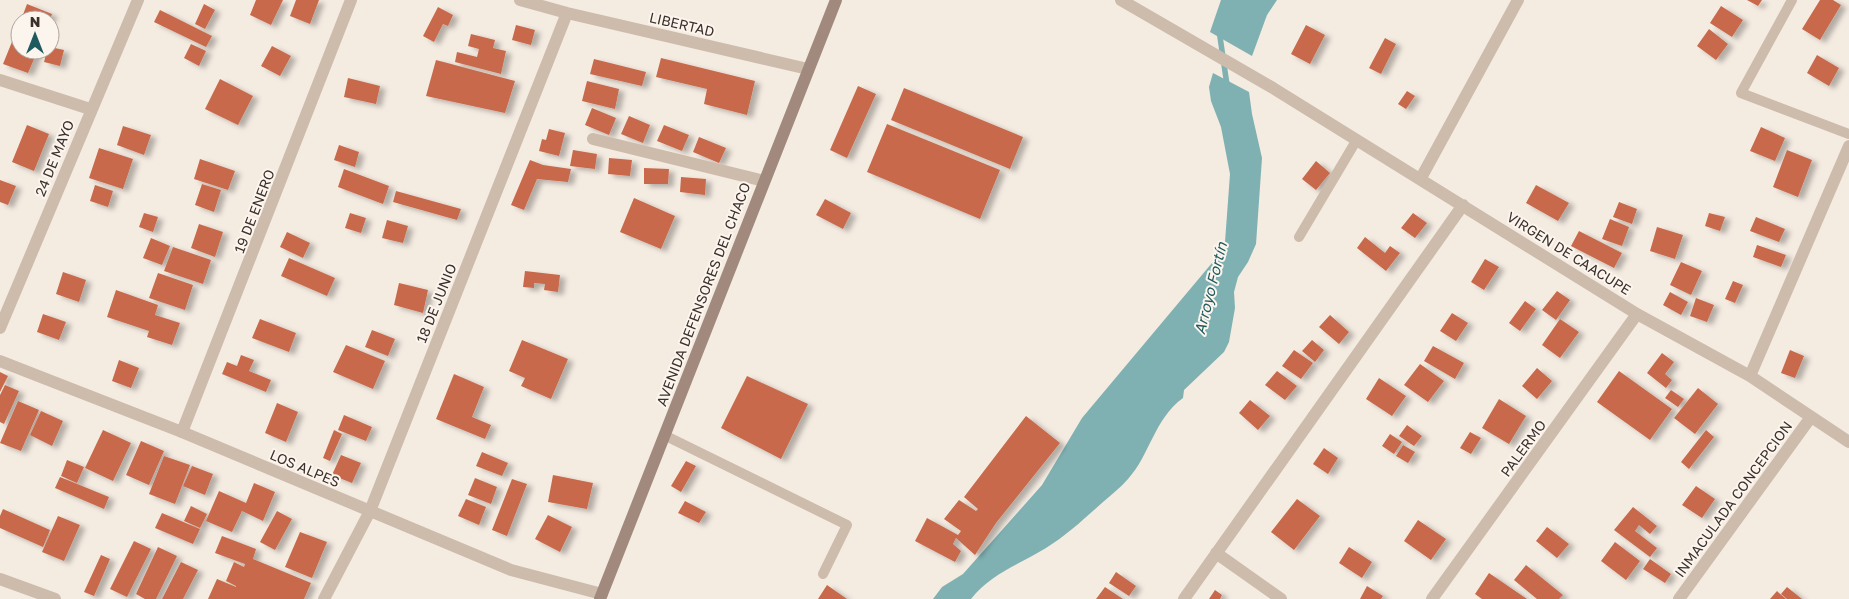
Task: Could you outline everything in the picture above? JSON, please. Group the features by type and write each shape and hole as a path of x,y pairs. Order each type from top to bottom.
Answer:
{"main road":[{"name":"AVENIDA DEFENSORES DEL CHACO","path":"601,596 836,0"}],"street":[{"name":"24 DE MAYO","path":"0,328 90,109 138,0"},
{"name":"19 DE ENERO","path":"182,432 351,0"},
{"name":"LIBERTAD","path":"520,0 567,13 808,69"},
{"name":"VIRGEN DE CAACUPE","path":"1121,0 1273,88 1638,314 1750,376 1849,442"},
{"path":"1421,178 1518,0"},
{"name":"18 DE JUNIO","path":"324,599 370,511 567,13"},
{"path":"0,80 90,109"},
{"path":"593,139 764,181"},
{"path":"1750,376 1849,146"},
{"path":"1184,599 1463,205"},
{"name":"PALERMO","path":"1432,599 1638,314"},
{"name":"LOS ALPES","path":"0,361 182,432 510,570 601,596"},
{"name":"INMACULADA CONCEPCION","path":"1678,599 1811,417"},
{"path":"1216,553 1281,599"},
{"path":"0,579 55,599"}],"lane":[{"path":"1792,0 1741,93 1849,134"},
{"path":"1300,237 1356,141"},
{"path":"664,436 847,525 822,574"}],"water":[{"path":"1221,0 1277,0 1267,15 1252,56 1210,32"},
{"path":"1213,73 1249,92 1262,158 1256,244 1248,262 1238,277 1234,292 1235,308 1229,342 1224,352 1184,390 1183,398 1165,416 1142,459 1128,479 1076,526 1046,548 996,576 971,599 933,599 942,587 963,574 1042,485 1082,418 1217,257 1225,242 1230,174 1221,127 1211,101 1209,87"}],"building":[{"path":"256,0 283,0 271,25 250,15"},
{"path":"296,0 319,0 310,24 290,16"},
{"path":"1747,0 1762,0 1758,6"},
{"path":"1820,0 1833,0 1841,5 1820,40 1802,29"},
{"path":"27,4 42,10 25,10"},
{"path":"204,4 215,10 205,29 195,24"},
{"path":"1721,6 1743,20 1732,37 1710,23"},
{"path":"438,7 453,15 448,26 443,24 434,42 423,36"},
{"path":"160,10 212,36 206,47 154,22"},
{"path":"516,25 535,30 531,45 512,40"},
{"path":"1306,25 1325,35 1310,64 1291,54"},
{"path":"1709,29 1728,44 1716,60 1697,46"},
{"path":"471,34 495,40 493,48 506,51 501,74 455,62 457,52 477,57 479,49 468,46"},
{"path":"1385,38 1396,44 1381,74 1369,68"},
{"path":"191,44 206,51 199,66 184,58"},
{"path":"272,46 291,56 280,76 261,66"},
{"path":"10,47 10,60 34,60 28,73 3,64"},
{"path":"60,49 64,50 60,66 44,62 44,60 60,60"},
{"path":"1817,55 1839,68 1829,86 1807,73"},
{"path":"661,58 755,81 747,115 704,104 707,89 656,77"},
{"path":"594,59 646,72 642,86 590,74"},
{"path":"436,60 515,81 505,113 426,96"},
{"path":"348,78 380,86 376,104 344,97"},
{"path":"220,79 253,96 238,125 205,109"},
{"path":"587,81 619,89 615,109 582,101"},
{"path":"858,86 876,94 847,158 830,150"},
{"path":"904,88 1023,137 1010,169 891,120"},
{"path":"1407,91 1415,96 1406,109 1398,104"},
{"path":"592,108 616,118 609,135 585,125"},
{"path":"629,116 650,125 643,143 621,134"},
{"path":"887,124 1000,170 980,219 867,172"},
{"path":"27,125 49,134 34,171 12,162"},
{"path":"664,125 689,135 682,151 657,141"},
{"path":"123,126 151,135 144,155 117,145"},
{"path":"1761,127 1785,138 1775,161 1750,151"},
{"path":"549,129 565,133 559,156 539,151 542,139 546,140"},
{"path":"699,137 726,148 719,163 693,152"},
{"path":"339,145 359,152 355,167 334,160"},
{"path":"99,148 133,159 123,189 89,178"},
{"path":"573,150 597,154 595,169 570,166"},
{"path":"1787,150 1812,160 1798,197 1773,187"},
{"path":"609,158 632,160 630,176 608,174"},
{"path":"200,159 235,171 228,190 194,179"},
{"path":"530,160 543,165 571,169 568,182 537,179 524,210 511,205"},
{"path":"1316,161 1330,173 1316,190 1302,179"},
{"path":"644,168 669,169 668,184 644,184"},
{"path":"344,169 389,186 383,204 338,187"},
{"path":"681,177 706,179 705,195 680,192"},
{"path":"0,180 16,186 8,205 0,202"},
{"path":"202,184 221,190 214,212 195,205"},
{"path":"95,185 113,191 108,207 90,201"},
{"path":"1536,185 1569,203 1558,221 1526,203"},
{"path":"396,191 461,209 457,220 393,202"},
{"path":"634,198 675,216 661,249 620,232"},
{"path":"825,199 851,213 843,229 816,215"},
{"path":"1619,202 1637,209 1632,224 1613,217"},
{"path":"144,213 158,217 153,232 139,227"},
{"path":"350,213 366,218 361,233 345,228"},
{"path":"1413,213 1427,223 1415,238 1401,228"},
{"path":"1709,213 1725,217 1720,231 1705,226"},
{"path":"1756,217 1785,229 1779,242 1750,231"},
{"path":"1610,219 1629,227 1622,246 1602,239"},
{"path":"387,220 408,226 403,243 382,238"},
{"path":"199,224 223,232 215,257 191,248"},
{"path":"1657,227 1683,235 1675,259 1650,251"},
{"path":"1579,231 1622,253 1614,268 1571,246"},
{"path":"287,232 310,243 303,258 280,247"},
{"path":"1365,237 1385,253 1390,246 1400,253 1386,271 1357,248"},
{"path":"151,238 170,246 162,265 143,258"},
{"path":"1757,245 1786,255 1781,267 1753,257"},
{"path":"173,247 211,260 203,284 164,271"},
{"path":"289,258 335,278 327,296 281,276"},
{"path":"1485,259 1499,267 1484,290 1471,282"},
{"path":"1681,262 1702,271 1691,295 1670,285"},
{"path":"525,271 560,275 558,292 544,290 545,284 534,283 534,288 523,287"},
{"path":"63,272 86,280 79,302 56,294"},
{"path":"158,273 193,285 185,310 149,298"},
{"path":"1733,281 1743,285 1735,303 1725,299"},
{"path":"399,283 428,290 423,313 394,305"},
{"path":"116,290 158,305 155,315 180,323 172,345 147,337 149,331 107,317"},
{"path":"1557,291 1570,300 1556,320 1542,310"},
{"path":"1670,292 1688,302 1681,315 1663,305"},
{"path":"1696,298 1714,305 1707,322 1690,316"},
{"path":"1525,301 1536,309 1520,331 1509,323"},
{"path":"1452,313 1468,323 1456,341 1440,331"},
{"path":"43,314 66,322 59,340 37,332"},
{"path":"1330,315 1349,332 1339,344 1319,327"},
{"path":"260,319 296,333 289,352 252,338"},
{"path":"1560,319 1579,332 1560,358 1542,345"},
{"path":"372,330 395,339 388,356 365,347"},
{"path":"522,340 568,359 551,399 521,386 525,378 509,371"},
{"path":"1312,340 1324,350 1315,362 1302,351"},
{"path":"346,345 385,361 373,389 333,372"},
{"path":"1433,346 1464,363 1455,379 1424,361"},
{"path":"1294,350 1313,363 1301,379 1282,366"},
{"path":"1790,350 1804,356 1795,378 1781,373"},
{"path":"1662,353 1674,362 1665,374 1672,380 1666,388 1647,373"},
{"path":"241,355 254,360 249,371 271,380 266,392 222,374 227,362 237,366"},
{"path":"119,360 139,368 131,388 112,381"},
{"path":"1420,364 1444,381 1428,402 1404,385"},
{"path":"1537,368 1552,381 1537,399 1522,386"},
{"path":"1277,371 1297,386 1285,400 1265,385"},
{"path":"1619,371 1672,409 1650,440 1597,402"},
{"path":"0,372 8,376 0,392"},
{"path":"454,374 484,387 472,417 491,425 485,439 436,419"},
{"path":"747,376 808,404 781,459 721,428"},
{"path":"1379,378 1406,396 1392,416 1366,399"},
{"path":"5,385 19,391 4,424 0,422 0,395"},
{"path":"1698,388 1718,404 1695,434 1674,418"},
{"path":"1671,390 1684,399 1678,407 1665,398"},
{"path":"1499,399 1526,416 1509,444 1482,428"},
{"path":"1250,400 1270,416 1258,430 1239,413"},
{"path":"18,401 39,410 21,451 0,443"},
{"path":"277,403 298,412 286,442 265,433"},
{"path":"41,411 63,421 52,446 30,435"},
{"path":"344,415 372,427 366,441 338,430"},
{"path":"1026,416 1060,443 996,523 975,555 956,538 953,544 961,551 955,562 915,541 927,518 958,535 961,531 944,519 959,500 976,511 978,509 964,497"},
{"path":"1407,425 1422,436 1414,446 1399,436"},
{"path":"103,430 131,443 113,481 85,468"},
{"path":"334,430 342,434 330,461 323,458"},
{"path":"1706,430 1714,437 1689,469 1681,462"},
{"path":"1470,432 1481,438 1471,454 1460,448"},
{"path":"1390,434 1402,442 1394,454 1382,446"},
{"path":"141,441 164,451 149,485 126,475"},
{"path":"1403,445 1415,452 1408,463 1396,456"},
{"path":"1324,448 1338,458 1328,474 1313,464"},
{"path":"482,452 508,463 502,476 476,466"},
{"path":"341,455 361,463 352,483 332,475"},
{"path":"164,456 190,465 175,504 149,494"},
{"path":"67,460 84,467 77,483 61,476"},
{"path":"686,461 696,466 681,492 671,486"},
{"path":"192,466 213,474 205,495 183,486"},
{"path":"553,475 593,483 587,509 548,502"},
{"path":"60,477 109,497 104,509 55,488"},
{"path":"475,478 497,487 491,504 468,495"},
{"path":"512,479 527,484 507,536 492,530"},
{"path":"254,483 275,492 263,521 242,511 232,532 206,521 219,491 246,503"},
{"path":"1696,486 1715,499 1702,518 1682,505"},
{"path":"466,499 486,507 479,525 458,516"},
{"path":"1297,499 1320,516 1294,550 1271,532"},
{"path":"685,501 706,512 699,523 678,513"},
{"path":"191,506 207,514 200,528 184,521"},
{"path":"1633,507 1657,526 1650,534 1639,525 1635,531 1657,548 1650,557 1614,530"},
{"path":"3,509 50,530 43,547 0,528 0,516"},
{"path":"277,511 292,519 275,550 260,542"},
{"path":"162,513 200,529 193,544 155,528"},
{"path":"548,515 572,527 560,552 535,539"},
{"path":"58,516 80,525 64,561 42,552"},
{"path":"1418,520 1446,539 1431,560 1404,541"},
{"path":"1547,527 1569,544 1557,558 1536,541"},
{"path":"300,532 327,542 312,578 285,567"},
{"path":"222,536 256,549 253,559 311,583 304,599 208,599 217,579 236,587 226,581 234,562 244,567 245,564 215,553"},
{"path":"134,541 151,549 127,597 110,589"},
{"path":"1615,542 1640,561 1626,580 1601,561"},
{"path":"158,547 177,556 156,599 145,599 136,594"},
{"path":"1349,547 1372,562 1362,578 1339,563"},
{"path":"101,555 110,559 94,596 84,592"},
{"path":"1650,559 1671,574 1665,583 1643,569"},
{"path":"181,562 198,570 183,599 162,599"},
{"path":"1526,565 1563,595 1559,599 1537,599 1514,580"},
{"path":"1116,572 1136,586 1129,596 1109,583"},
{"path":"1489,573 1527,599 1482,599 1475,594"},
{"path":"827,585 847,599 818,599"},
{"path":"1367,586 1383,596 1381,599 1360,599"},
{"path":"1105,587 1123,599 1096,599"},
{"path":"1787,587 1802,599 1787,599 1781,594"},
{"path":"1215,590 1222,595 1220,599 1209,599"},
{"path":"1777,591 1779,593 1786,599 1770,599"}],"waterway":[{"name":"Arroyo Fortín","path":"1219,30 1227,85"}]}
